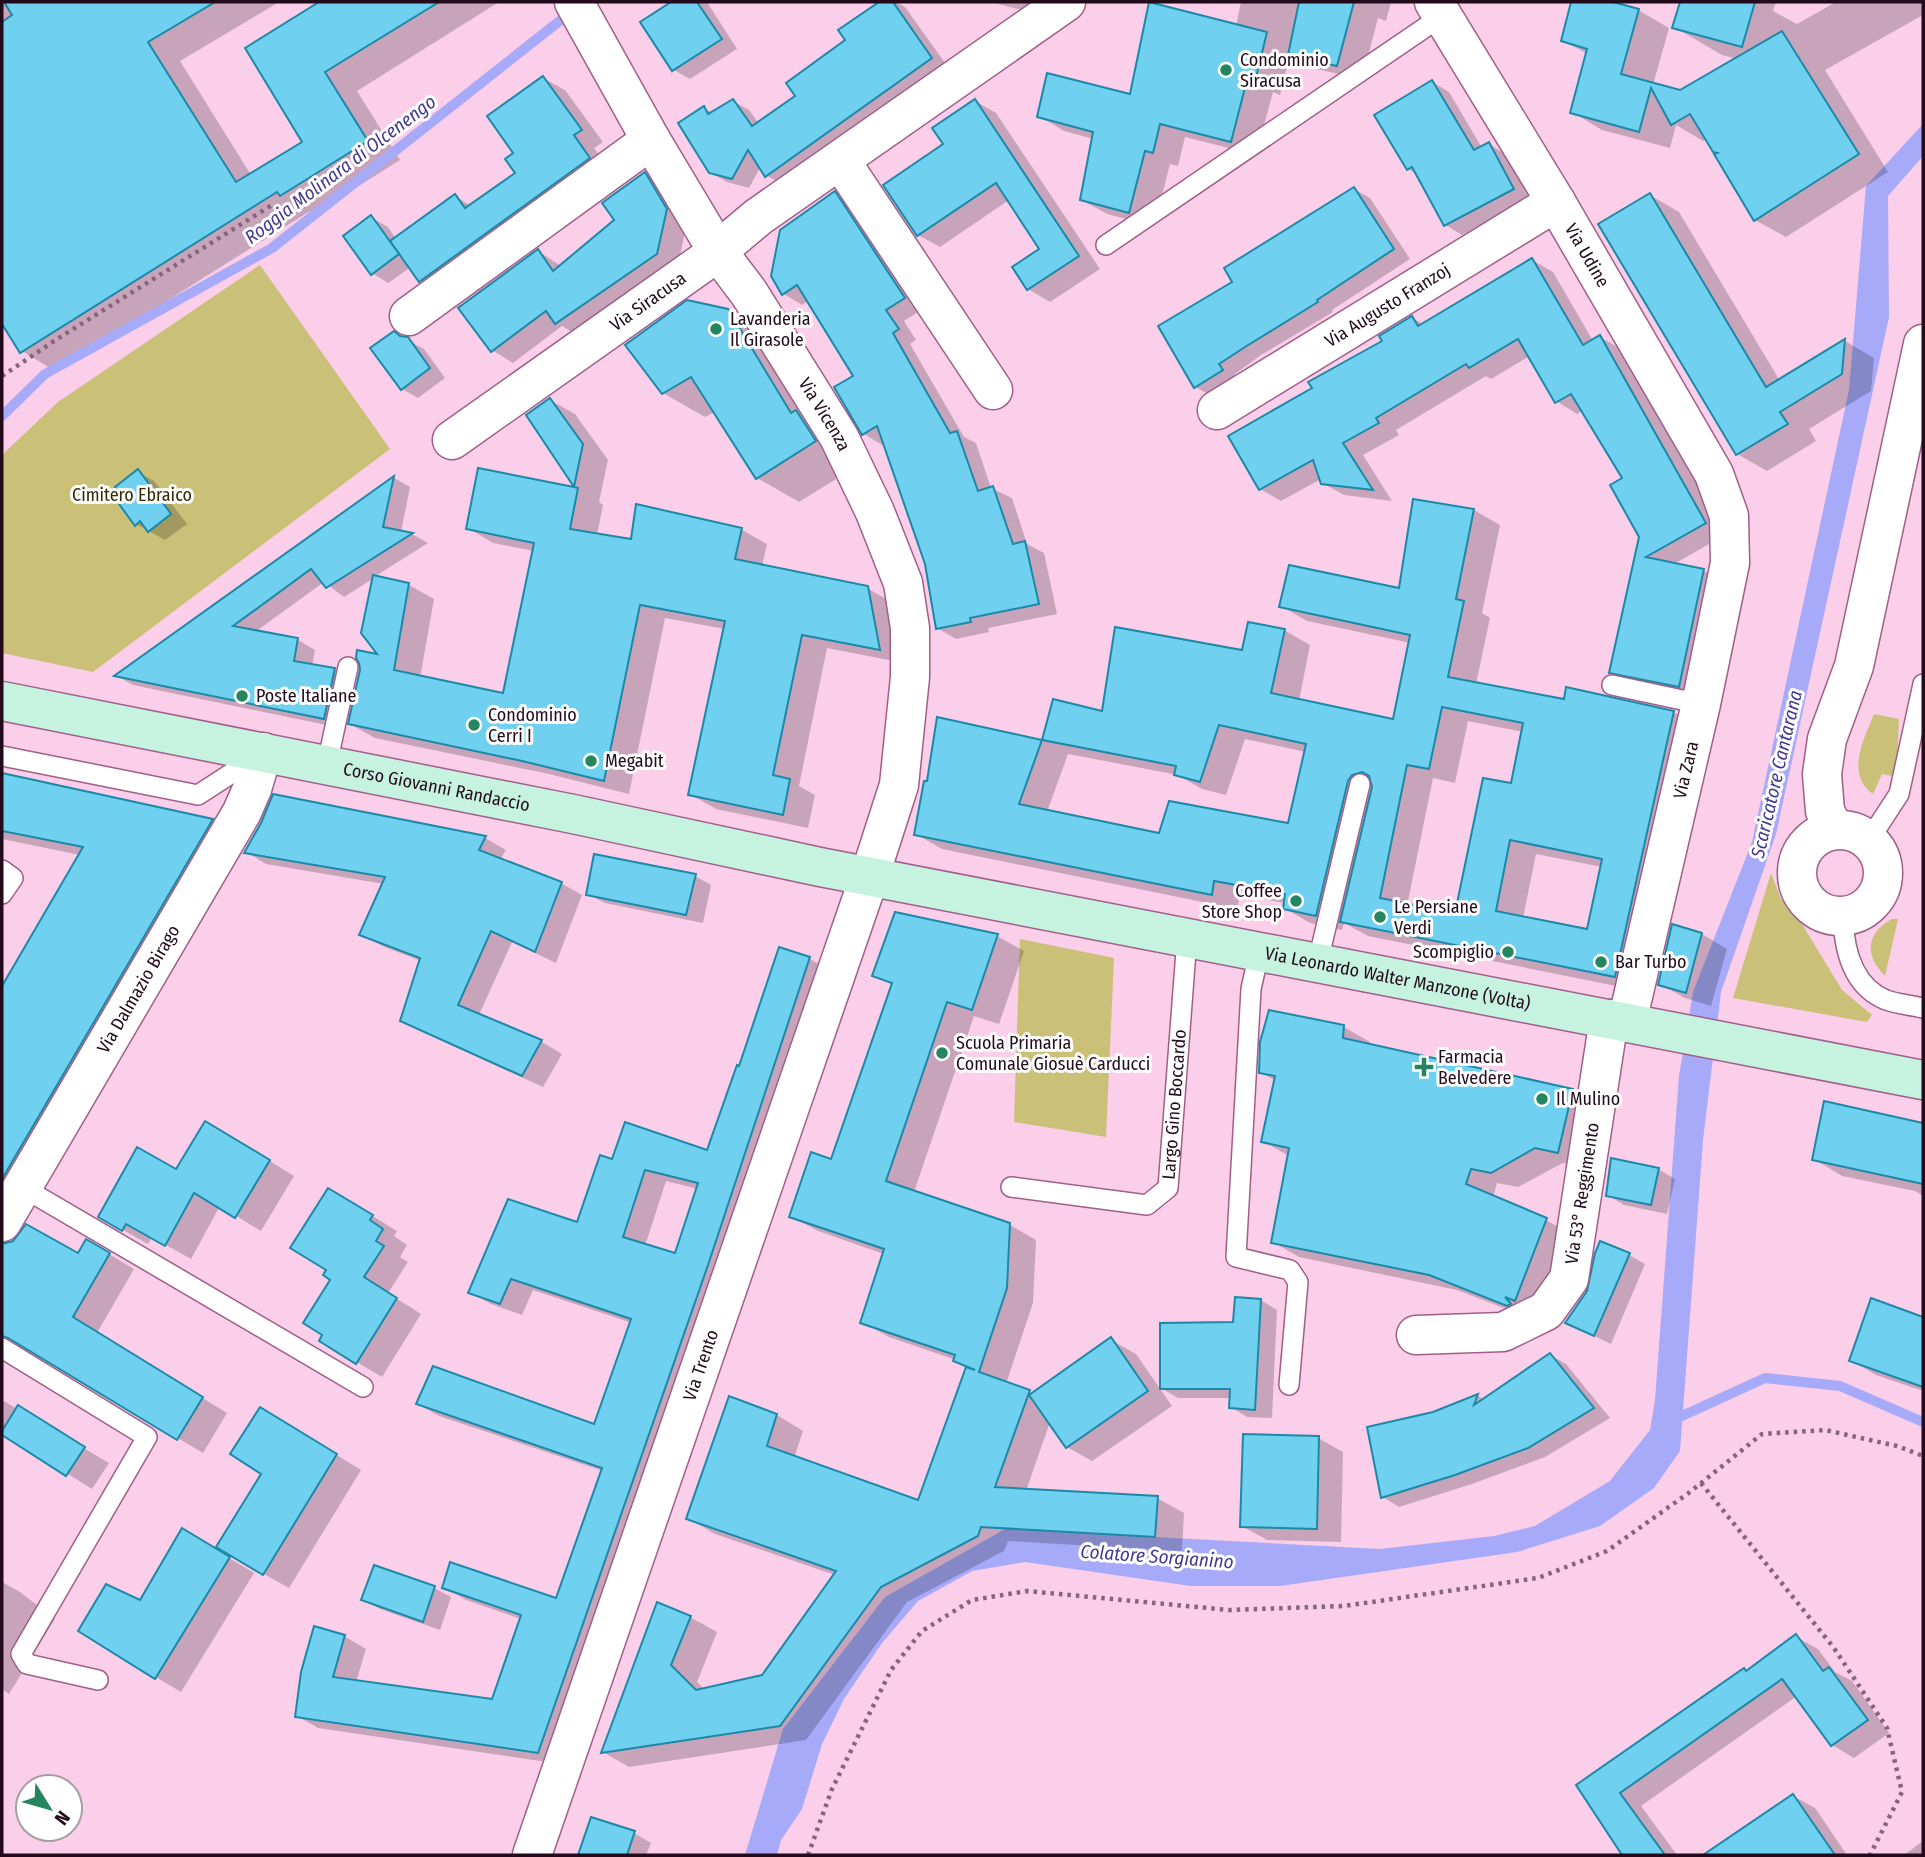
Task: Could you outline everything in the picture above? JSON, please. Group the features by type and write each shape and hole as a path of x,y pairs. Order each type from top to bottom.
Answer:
{"main road":[{"name":"Corso Giovanni Randaccio","path":"2,701 327,764 820,867 870,875"},
{"name":"Via Leonardo Walter Manzone (Volta)","path":"870,875 1317,965 1923,1080"}],"street":[{"name":"Via Siracusa","path":"452,440 718,252 758,217 1066,2"},
{"name":"Via Udine","path":"1438,9 1556,202 1714,474 1729,516"},
{"name":"Via Vicenza","path":"582,16 651,141 718,252 749,293 839,437 875,512 903,583 910,628 910,677 899,785 870,875"},
{"path":"409,316 651,141"},
{"path":"840,160 993,390"},
{"name":"Via Augusto Franzoj","path":"1217,410 1556,202"},
{"path":"1851,835 1823,833 1805,848 1798,863 1797,882 1801,893 1816,910 1830,916 1855,915 1869,907 1878,896 1884,878 1879,853 1851,835 1825,811 1822,774 1827,739 1854,666 1923,344"},
{"name":"Via Zara","path":"1618,1020 1701,704 1730,563 1729,516"},
{"name":"Via Dalmazio Birago","path":"2,1222 242,812 263,752"},
{"name":"Via Trento","path":"532,1855 870,875"},
{"name":"Via 53° Reggimento","path":"1416,1335 1503,1332 1546,1311 1569,1279 1618,1020"}],"lane":[{"path":"1106,245 1438,9"},
{"path":"327,764 348,667"},
{"path":"1851,835 1899,794 1923,684"},
{"path":"1612,685 1701,704"},
{"path":"2,756 198,795 263,752"},
{"path":"1317,965 1360,785"},
{"path":"2,870 13,878 2,894"},
{"path":"1843,917 1844,941 1851,964 1861,981 1887,1001 1923,1008"},
{"name":"Largo Gino Boccardo","path":"1011,1187 1147,1205 1168,1188 1187,939"},
{"path":"1259,953 1251,989 1236,1257 1290,1270 1298,1282 1289,1385"},
{"path":"22,1187 363,1387"},
{"path":"2,1348 147,1437 21,1654 27,1664 98,1680"}],"path":[{"path":"2,376 42,348 272,205"},
{"path":"808,1855 832,1789 891,1670 922,1631 972,1600 1027,1591 1229,1610 1344,1606 1538,1578 1607,1551 1701,1483 1762,1434 1825,1430 1897,1446 1923,1456"},
{"path":"1701,1483 1834,1648 1887,1728 1902,1792 1870,1855"}],"green space":[{"name":"Cimitero Ebraico","path":"260,265 390,449 93,672 2,653 2,455 58,402"},
{"path":"1874,714 1899,719 1897,761 1892,776 1882,774 1873,794 1860,777 1858,766 1862,745"},
{"path":"1771,873 1780,897 1799,919 1842,990 1872,1015 1867,1022 1733,998"},
{"path":"1892,919 1898,919 1885,976 1874,960 1871,945 1877,931"},
{"path":"1020,939 1114,958 1106,1137 1014,1122"}],"water":[{"path":"1923,124 1923,156 1888,196 1889,317 1776,834 1721,992 1703,1140 1680,1451 1654,1488 1600,1526 1517,1552 1280,1586 1191,1586 1025,1562 972,1571 918,1601 882,1643 844,1699 822,1744 802,1809 781,1840 777,1855 745,1855 783,1729 885,1597 1005,1529 1380,1549 1494,1536 1535,1526 1610,1481 1650,1430 1655,1400 1679,1076 1693,992 1752,842 1849,390 1866,186"}],"building":[{"path":"4,2 215,2 148,42 236,182 302,142 245,48 319,2 439,2 325,72 368,141 280,196 277,192 20,353 2,324 2,22 12,15"},
{"path":"671,2 697,2 722,39 672,71 640,22"},
{"path":"879,2 893,2 932,58 765,177 748,150 732,179 709,173 678,123 704,106 708,114 733,99 752,126 795,96 786,83 845,40 838,30"},
{"path":"1149,2 1267,32 1255,82 1247,80 1231,142 1160,124 1153,153 1145,151 1129,213 1080,200 1093,132 1037,117 1047,73 1130,94"},
{"path":"1299,2 1354,2 1337,66 1288,55"},
{"path":"1571,2 1613,2 1639,9 1621,74 1680,90 1782,31 1859,154 1754,221 1714,154 1717,153 1713,152 1690,114 1671,125 1651,88 1639,132 1570,113 1587,49 1561,41"},
{"path":"1680,2 1755,2 1742,47 1672,28"},
{"path":"543,76 582,130 574,135 590,158 419,282 390,241 455,194 465,208 515,173 505,159 513,153 487,116"},
{"path":"1432,80 1474,150 1489,142 1514,189 1444,226 1412,167 1407,170 1374,115"},
{"path":"975,99 1079,256 1027,290 1012,267 1039,249 996,183 917,236 883,185 943,144 932,128"},
{"path":"645,172 667,209 657,254 555,324 546,311 491,352 458,308 538,249 553,271 614,220 602,203"},
{"path":"1354,187 1394,249 1317,300 1318,302 1219,364 1223,370 1194,388 1158,326 1232,282 1224,268"},
{"path":"835,191 905,298 886,310 899,329 893,333 950,433 957,431 978,491 993,486 1013,544 1025,541 1039,604 970,618 971,622 936,629 925,564 877,426 862,435 834,387 853,376 797,285 782,295 771,276 780,230"},
{"path":"1650,193 1766,387 1845,339 1842,374 1780,412 1788,424 1736,455 1598,224"},
{"path":"371,215 399,254 371,275 343,236"},
{"path":"1532,258 1583,345 1600,335 1706,523 1646,557 1704,569 1679,687 1609,673 1639,537 1610,485 1622,478 1571,394 1555,403 1518,339 1469,368 1466,364 1376,418 1379,423 1343,443 1373,490 1321,484 1313,460 1259,490 1228,436 1312,388 1308,382 1382,341 1379,336 1412,316 1418,326"},
{"path":"687,300 728,309 791,413 796,410 816,441 756,479 691,377 662,394 625,345"},
{"path":"394,331 400,336 408,337 430,368 401,390 370,348"},
{"path":"550,398 583,444 574,487 526,415"},
{"path":"478,468 578,488 570,529 631,539 636,504 742,528 735,559 868,586 880,650 802,635 773,775 790,779 783,815 688,795 725,621 640,605 604,781 348,724 360,670 356,658 357,650 377,654 361,633 373,575 409,583 394,670 503,693 534,543 466,529"},
{"path":"138,469 171,514 148,532 140,521 135,526 119,504 124,500 115,487"},
{"path":"394,476 383,527 413,533 326,588 311,569 233,626 298,638 294,661 335,668 324,719 114,676"},
{"path":"1413,499 1474,509 1456,599 1464,601 1448,677 1564,699 1566,687 1674,711 1615,977 1340,922 1372,787 1369,776 1362,772 1352,775 1348,781 1316,916 1283,909 1285,894 1214,881 1212,895 914,835 924,781 927,781 937,717 1042,740 1053,699 1102,711 1115,627 1242,650 1248,622 1285,629 1271,693 1393,719 1410,635 1279,607 1289,565 1399,588","holes":["1442,707 1523,723 1511,783 1483,778 1455,913 1380,898 1407,765 1429,769","1219,725 1306,744 1288,823 1169,801 1159,833 1019,804 1042,740 1176,766 1174,775 1200,782","1510,840 1602,859 1587,929 1496,911"]},
{"path":"2,773 213,819 2,1179 2,986 83,847 2,831"},
{"path":"273,794 486,836 479,850 562,882 535,952 491,931 458,1005 542,1040 522,1076 400,1021 420,958 359,935 385,877 244,853"},
{"path":"594,854 696,874 686,915 586,895"},
{"path":"895,912 998,934 972,1010 947,1002 886,1181 1010,1223 1007,1288 979,1372 1030,1390 995,1487 1158,1496 1155,1537 981,1527 978,1536 881,1587 780,1726 601,1753 657,1602 691,1616 671,1665 696,1690 762,1675 836,1571 686,1519 729,1396 777,1414 767,1446 918,1500 966,1367 975,1370 953,1361 955,1355 860,1323 884,1249 789,1217 811,1152 831,1159 892,983 872,976"},
{"path":"1672,924 1702,933 1686,993 1658,985"},
{"path":"779,947 810,957 708,1265 538,1753 295,1717 301,1672 314,1626 345,1635 333,1677 492,1699 521,1615 442,1588 450,1562 556,1598 602,1468 416,1404 433,1366 594,1424 631,1319 511,1279 500,1304 468,1293 508,1199 577,1222 600,1155 612,1159 625,1122 707,1150 737,1065 739,1066","holes":["645,1170 698,1183 675,1253 623,1237"]},
{"path":"1269,1010 1344,1025 1343,1038 1573,1089 1558,1153 1535,1148 1491,1173 1471,1169 1466,1184 1547,1218 1515,1301 1505,1297 1511,1304 1507,1306 1429,1275 1271,1243 1289,1148 1261,1142 1275,1076 1259,1073 1260,1042"},
{"path":"1824,1101 1923,1123 1923,1184 1812,1160"},
{"path":"205,1121 270,1160 235,1218 194,1193 165,1246 126,1224 122,1231 98,1217 137,1147 176,1169"},
{"path":"1611,1158 1659,1168 1651,1205 1606,1196"},
{"path":"328,1188 373,1215 370,1220 383,1229 376,1241 384,1246 364,1277 397,1298 356,1364 319,1341 322,1335 303,1323 330,1280 323,1275 326,1270 290,1248"},
{"path":"26,1224 78,1253 86,1239 110,1253 73,1317 203,1397 177,1440 2,1336 2,1244 13,1241"},
{"path":"1600,1241 1630,1253 1594,1336 1565,1323 1587,1291"},
{"path":"1235,1297 1261,1299 1255,1410 1229,1408 1230,1389 1160,1389 1160,1323 1233,1322"},
{"path":"1871,1298 1923,1317 1923,1387 1849,1361"},
{"path":"1111,1337 1148,1391 1066,1448 1029,1395"},
{"path":"1550,1353 1594,1408 1528,1448 1381,1498 1367,1427 1433,1412 1478,1394 1474,1405"},
{"path":"18,1405 85,1447 66,1476 2,1435"},
{"path":"260,1407 337,1454 263,1575 216,1547 261,1474 230,1454"},
{"path":"1243,1434 1319,1436 1317,1529 1240,1527"},
{"path":"182,1528 230,1557 155,1679 78,1631 106,1584 140,1600"},
{"path":"374,1565 435,1586 423,1622 361,1600"},
{"path":"1796,1634 1823,1671 1829,1667 1868,1720 1831,1746 1782,1679 1620,1793 1665,1855 1622,1855 1576,1785 1744,1668 1746,1671"},
{"path":"1793,1794 1835,1855 1703,1855"},
{"path":"591,1817 635,1831 627,1855 578,1855"}],"waterway":[{"name":"Roggia Molinara di Olcenengo","path":"2,416 45,374 272,248 571,12"},
{"path":"1671,1421 1765,1378 1840,1386 1923,1422"}],"place":[{"name":"Condominio Siracusa","path":"1226,70"},
{"name":"Lavanderia Il Girasole","path":"716,329"},
{"name":"Poste Italiane","path":"242,696"},
{"name":"Condominio Cerri I","path":"474,725"},
{"name":"Megabit","path":"591,761"},
{"name":"Coffee Store Shop","path":"1296,901"},
{"name":"Le Persiane Verdi","path":"1380,917"},
{"name":"Scompiglio","path":"1508,952"},
{"name":"Bar Turbo","path":"1601,962"},
{"name":"Scuola Primaria Comunale Giosuè Carducci","path":"942,1053"},
{"name":"Farmacia Belvedere","path":"1424,1067"},
{"name":"Il Mulino","path":"1542,1099"}],"water label":[{"name":"Scaricatore Cantarana","path":"1776,774"},
{"name":"Colatore Sorgianino","path":"1157,1556"}]}
